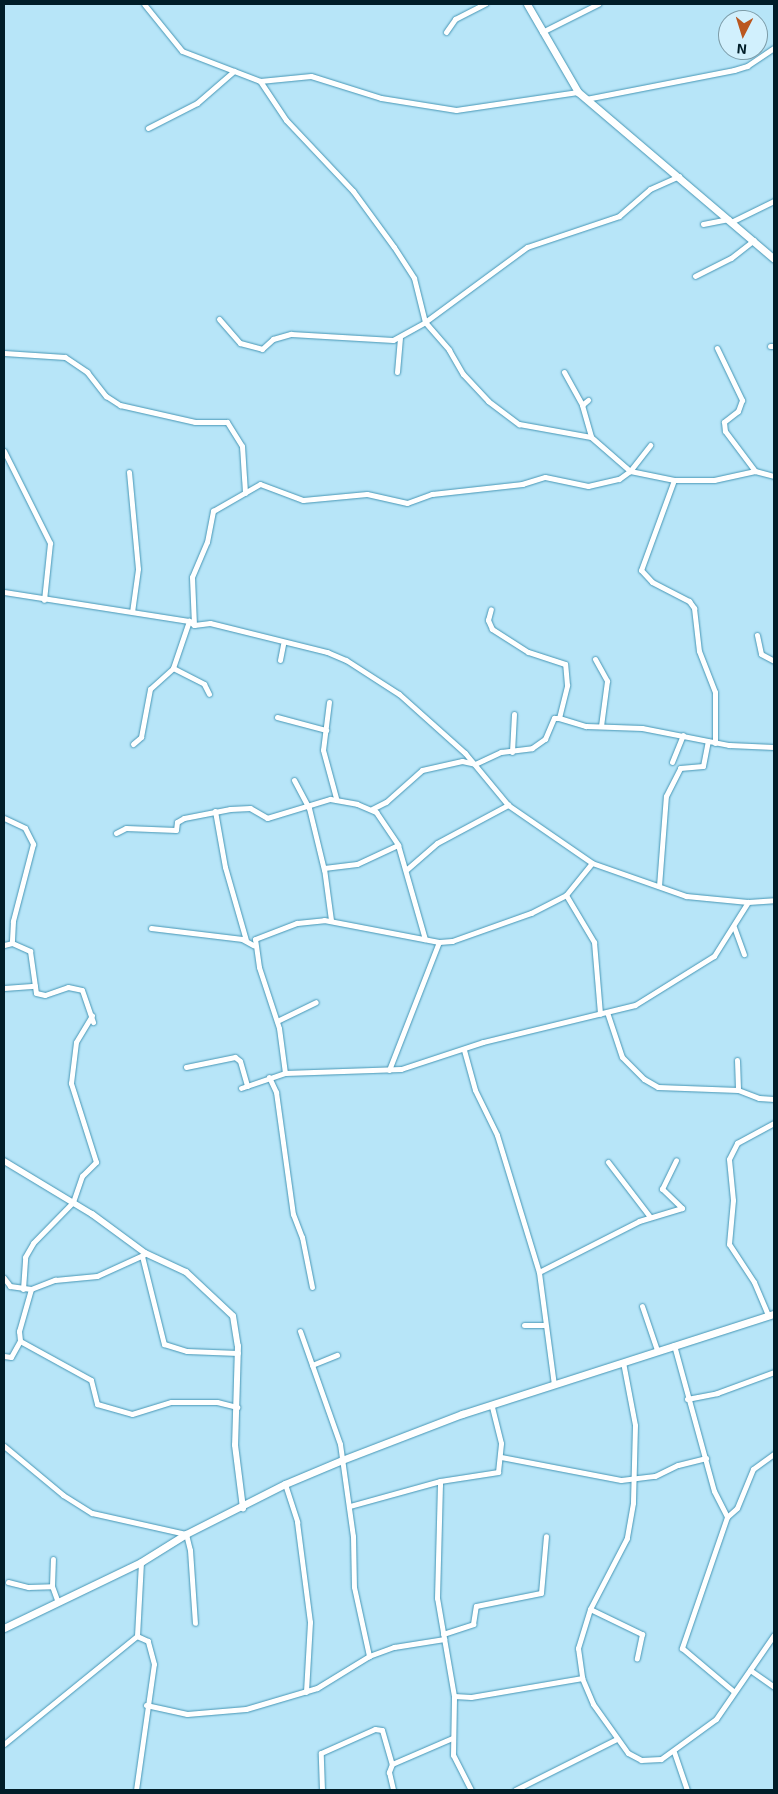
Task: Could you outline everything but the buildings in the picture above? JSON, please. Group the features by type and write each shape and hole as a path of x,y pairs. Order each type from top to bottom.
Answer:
{"main road":[{"path":"527,4 578,92 731,220 774,259"},
{"path":"4,1628 57,1600 141,1562 186,1534 243,1508 285,1484 342,1460 554,1384 771,1314"}],"street":[{"path":"144,4 174,46 260,82 311,76 381,98 456,110 578,92"},
{"path":"446,32 455,19 485,4"},
{"path":"542,32 598,4"},
{"path":"586,99 734,70 774,48"},
{"path":"148,128 197,103 234,71"},
{"path":"260,82 286,120 353,191 394,247 414,278 425,322 445,344 463,374 507,416 529,427 590,437 630,471 674,480 714,480 754,472 774,476"},
{"path":"220,319 240,343 262,349 273,339 291,334 400,338 425,322 527,247 619,216 650,189 679,176"},
{"path":"703,224 731,220 774,201"},
{"path":"695,276 736,255 754,240"},
{"path":"397,372 400,338"},
{"path":"717,348 742,400 738,411 724,422 725,431 754,472"},
{"path":"4,353 65,357 88,372 106,396 120,405 195,422 227,422 242,446 245,493"},
{"path":"564,372 582,405 590,437"},
{"path":"582,405 588,400"},
{"path":"194,625 192,577 207,542 214,511 264,484 303,500 367,494 407,503 432,494 522,484 545,477 581,486 598,485 627,476 650,445"},
{"path":"4,451 50,543 44,600"},
{"path":"129,472 138,569 132,612"},
{"path":"674,480 641,570 652,582 689,601 694,608 699,651 715,692 715,743"},
{"path":"4,592 44,600 189,621 194,625 210,623 284,644 333,655 382,682 475,764 508,805 592,863 686,896 748,902 774,900"},
{"path":"372,809 386,802 422,770 462,761 475,764 501,752 512,752 540,743 557,718 567,685 566,664 528,652 492,630 488,620 491,609"},
{"path":"133,744 141,737 150,689 173,668 189,621"},
{"path":"758,635 761,654 774,661"},
{"path":"280,660 284,644"},
{"path":"596,659 607,681 602,726"},
{"path":"173,668 204,684 209,694"},
{"path":"329,702 323,750 336,798"},
{"path":"553,712 557,718 602,726 683,735 715,743 774,747"},
{"path":"512,752 514,714"},
{"path":"277,717 326,730"},
{"path":"672,762 683,735"},
{"path":"659,886 666,796 680,768 703,766 708,741"},
{"path":"294,780 309,808 324,870 331,920"},
{"path":"116,833 126,828 176,830 177,822 184,818 245,807 266,818 309,808 336,798 372,809 398,845 425,939"},
{"path":"406,870 437,844 508,805"},
{"path":"215,811 225,866 246,940"},
{"path":"4,818 24,828 33,844 30,869 13,921 12,943"},
{"path":"324,870 357,864 398,845"},
{"path":"285,1073 277,1021 254,945 254,939 297,923 331,920 439,942 496,927 566,895 592,863"},
{"path":"566,895 594,942 600,1014"},
{"path":"241,1088 285,1073 389,1070 635,1005 684,978 714,956 748,902"},
{"path":"734,927 744,954"},
{"path":"150,928 246,940 254,945"},
{"path":"389,1070 439,942"},
{"path":"4,945 12,943 30,951 36,993 45,995 77,987 92,1015 93,1022"},
{"path":"4,988 35,986"},
{"path":"277,1021 316,1002"},
{"path":"607,1012 622,1057 644,1079 658,1087 738,1090 758,1098 774,1099"},
{"path":"23,1289 25,1257 33,1243 72,1202 82,1176 96,1162 71,1082 76,1042 92,1015"},
{"path":"464,1050 475,1090 497,1135 540,1272 545,1325 554,1384"},
{"path":"186,1067 235,1057 240,1061 247,1086"},
{"path":"737,1060 738,1090"},
{"path":"269,1077 276,1092 293,1214 302,1237 312,1287"},
{"path":"771,1314 754,1282 729,1244 733,1200 730,1159 737,1143 774,1123"},
{"path":"540,1272 650,1217 664,1217 682,1208 662,1189 676,1160"},
{"path":"4,1161 72,1202 144,1254 186,1272 227,1308 236,1326 238,1353 235,1445 243,1508"},
{"path":"608,1162 650,1217"},
{"path":"4,1278 10,1286 31,1289 55,1280 97,1276 144,1254"},
{"path":"144,1254 164,1344 187,1351 238,1353"},
{"path":"4,1356 11,1357 20,1341 19,1331 31,1289"},
{"path":"642,1306 657,1350"},
{"path":"524,1325 545,1325"},
{"path":"300,1331 342,1460 350,1506 354,1587 369,1656"},
{"path":"20,1341 91,1380 95,1386 93,1401 111,1410 137,1413 171,1402 217,1402 237,1407"},
{"path":"674,1345 687,1399 706,1458 714,1491 726,1517"},
{"path":"312,1365 337,1355"},
{"path":"623,1362 635,1425 635,1480 627,1538 590,1609 578,1648 582,1678 616,1740 641,1760 655,1761 674,1752 716,1719 733,1691 774,1635"},
{"path":"687,1399 718,1393 774,1372"},
{"path":"350,1506 440,1481 494,1474 501,1457 500,1431 492,1406"},
{"path":"4,1446 62,1495 92,1513 186,1534 190,1550 195,1622"},
{"path":"733,1691 682,1648 726,1517 736,1508 753,1469 774,1454"},
{"path":"501,1457 601,1478 635,1480 706,1458"},
{"path":"440,1481 437,1593 454,1696 452,1738 455,1762 471,1790"},
{"path":"285,1484 297,1522 310,1622 306,1692"},
{"path":"146,1705 188,1714 211,1713 259,1706 306,1692 369,1656 410,1642 443,1636 473,1624 476,1606 541,1593 546,1536"},
{"path":"53,1560 52,1586 57,1600"},
{"path":"4,1744 138,1636 141,1562"},
{"path":"8,1582 28,1587 52,1586"},
{"path":"590,1609 642,1634 638,1658"},
{"path":"136,1790 154,1657 148,1641 138,1636"},
{"path":"750,1670 774,1687"},
{"path":"454,1696 471,1697 582,1678"},
{"path":"322,1790 321,1753 375,1729 382,1730 392,1764 389,1772 394,1790"},
{"path":"392,1764 452,1738"},
{"path":"516,1790 616,1740"},
{"path":"674,1752 687,1790"}]}
